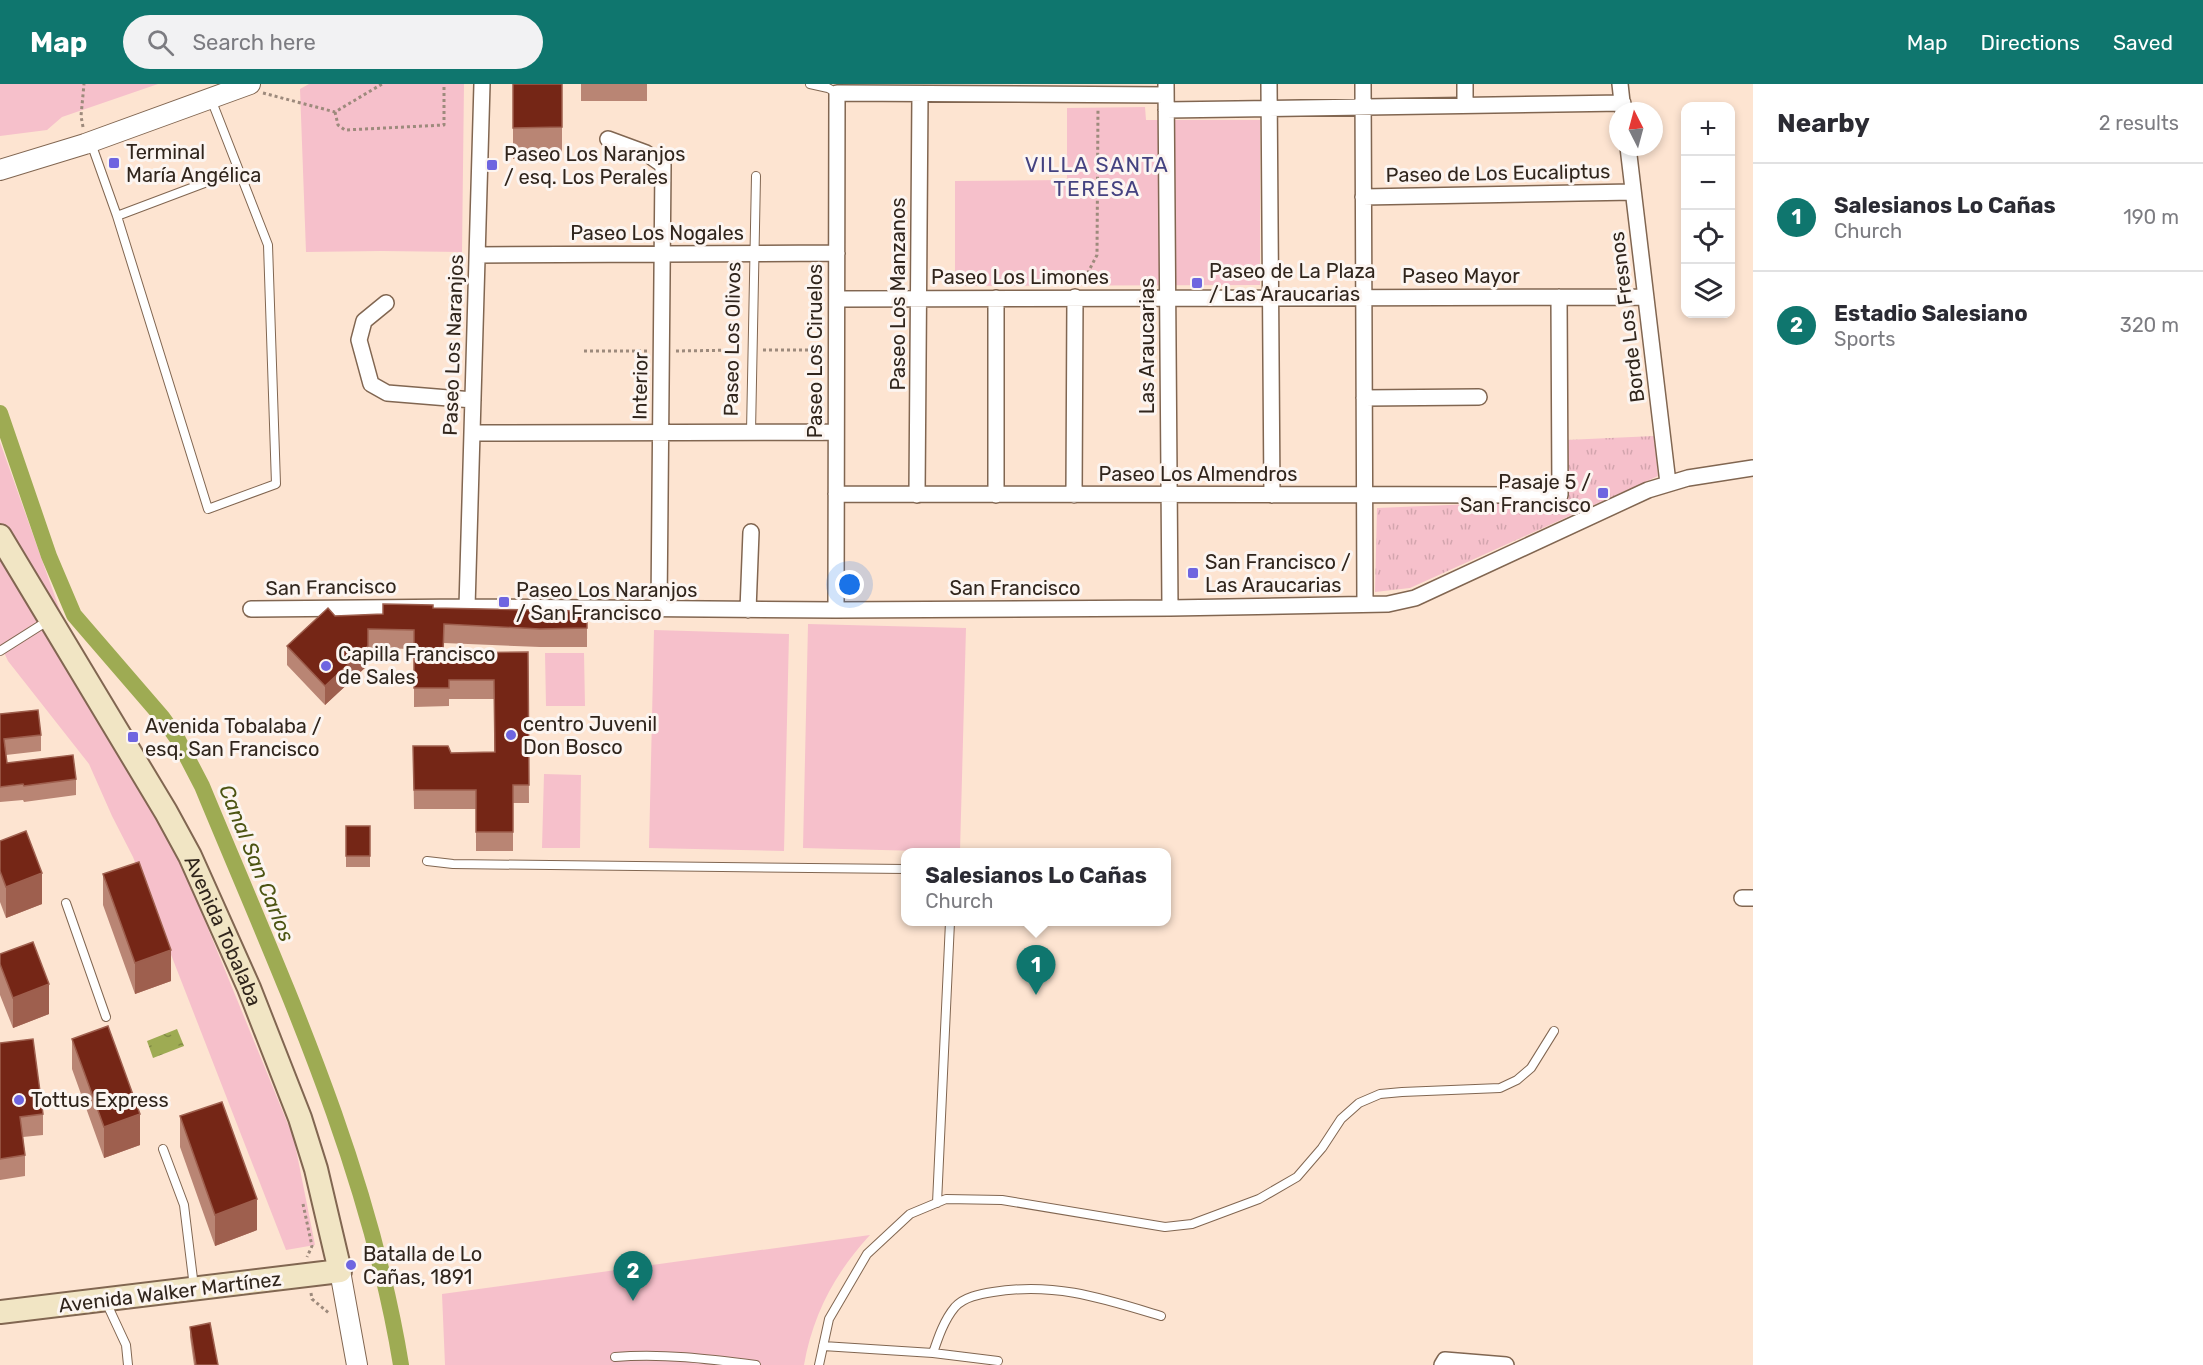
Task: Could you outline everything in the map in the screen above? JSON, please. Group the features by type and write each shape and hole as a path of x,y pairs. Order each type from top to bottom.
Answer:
{"main road":[{"name":"Avenida Tobalaba","path":"0,536 166,812 190,856 249,988 300,1118 316,1168 340,1271"},
{"name":"Avenida Walker Martínez","path":"0,1312 340,1271"}],"street":[{"name":"Paseo Los Naranjos","path":"467,607 482,84"},
{"path":"1269,84 1272,495"},
{"path":"1363,84 1365,604"},
{"path":"1465,84 1465,105"},
{"path":"1620,84 1622,102"},
{"path":"0,170 88,143 245,86"},
{"path":"837,93 1166,96 1269,108 1465,105 1609,107"},
{"name":"Paseo Los Ciruelos","path":"836,610 837,93"},
{"name":"Paseo Los Manzanos","path":"917,495 920,94"},
{"name":"Las Araucarias","path":"1166,96 1170,608"},
{"name":"Interior","path":"608,139 646,153 663,165 659,609"},
{"name":"Borde Los Fresnos","path":"1629,156 1668,483"},
{"name":"Paseo de Los Eucaliptus","path":"1363,197 1633,192"},
{"name":"Paseo Los Nogales","path":"477,255 837,253"},
{"path":"1074,495 1075,297"},
{"name":"Paseo Los Limones","path":"837,299 1168,297"},
{"name":"Paseo Mayor","path":"1168,297 1646,297"},
{"name":"Paseo Los Almendros","path":"836,495 1560,495 1559,297"},
{"path":"996,298 996,495"},
{"path":"386,303 364,321 360,340 371,384 387,393 473,400"},
{"path":"1364,398 1479,397"},
{"path":"472,433 836,432"},
{"name":"San Francisco","path":"250,609 467,607 836,610 1388,604 1415,598 1668,483 1753,468"},
{"path":"748,610 751,532"},
{"name":"Avenida Tobalaba","path":"340,1271 357,1365"},
{"path":"1442,1365 1445,1360 1506,1365"}],"lane":[{"path":"810,84 828,88 837,93"},
{"path":"88,143 117,216 208,509 276,484 268,245 211,98"},
{"path":"117,216 239,170"},
{"name":"Paseo Los Olivos","path":"751,432 756,176"},
{"path":"0,651 50,619"},
{"path":"427,861 453,864 901,869"},
{"path":"66,903 105,1017"},
{"path":"937,1203 950,926"},
{"path":"819,1365 829,1318 867,1254 910,1214 946,1199 1002,1200 1165,1227 1192,1224 1259,1199 1297,1177 1322,1148 1341,1119 1359,1103 1380,1094 1500,1088 1517,1080 1531,1068 1554,1031"},
{"path":"163,1149 184,1205 194,1289"},
{"path":"933,1353 939,1336 955,1307 983,1293 1038,1288 1061,1290 1099,1297 1161,1316"},
{"path":"105,1299 126,1345 128,1365"},
{"path":"823,1346 998,1360"},
{"path":"615,1357 646,1354 675,1355 756,1365"}],"path":[{"path":"84,84 81,116 88,143"},
{"path":"245,86 335,112 382,84"},
{"path":"335,112 338,125 345,130 444,125 444,84"},
{"path":"1075,297 1097,255 1098,94"},
{"path":"584,351 836,350"},
{"path":"302,1197 312,1246 306,1254 312,1299 330,1313 334,1322"}],"green space":[{"path":"0,84 158,84 62,117 47,130 0,136"},
{"path":"309,84 464,84 462,252 306,252 300,89"},
{"path":"1145,107 1146,120 1260,120 1260,285 955,286 955,181 1067,180 1067,108"},
{"path":"1654,436 1658,476 1410,588 1375,592 1377,508 1565,500 1566,440"},
{"path":"0,442 63,619 59,620 0,524"},
{"path":"0,552 178,855 294,1139 315,1245 286,1250 133,857 89,764 8,661 0,644"},
{"path":"808,624 966,628 960,848 901,848 901,850 803,848"},
{"path":"654,630 789,634 784,851 649,848"},
{"path":"545,653 584,653 585,706 546,706"},
{"path":"544,774 581,775 580,848 542,848"},
{"path":"870,1235 846,1264 827,1295 813,1329 804,1365 445,1365 442,1294"}],"water":[{"path":"177,1029 184,1046 153,1058 147,1041"}],"building":[{"path":"513,84 562,84 562,127 513,128"},
{"path":"383,604 433,605 433,608 587,611 587,628 540,629 444,624 443,653 528,652 529,785 513,785 513,832 476,832 476,790 414,790 413,746 448,746 451,753 495,752 494,680 449,680 449,688 414,688 414,630 368,629 368,646 325,686 287,646 328,608 335,616 383,614"},
{"path":"38,710 41,735 4,739 7,763 73,755 76,779 0,787 0,714"},
{"path":"346,826 370,826 370,856 346,856"},
{"path":"26,831 42,873 6,887 0,871 0,841"},
{"path":"139,862 171,950 135,963 103,874"},
{"path":"33,942 49,984 13,998 0,964 0,954"},
{"path":"108,1026 140,1114 104,1127 72,1039"},
{"name":"Tottus Express","path":"33,1039 43,1114 20,1117 25,1155 0,1159 0,1043"},
{"path":"222,1102 257,1199 215,1215 180,1116"},
{"path":"210,1323 218,1365 196,1365 190,1327"}],"waterway":[{"name":"Canal San Carlos","path":"0,413 49,556 74,615 162,717 177,738 202,786 291,999 344,1142 367,1215 386,1290 401,1365"}],"place":[{"name":"Terminal María Angélica","path":"114,163"},
{"name":"Paseo Los Naranjos / esq. Los Perales","path":"492,165"},
{"name":"Paseo de La Plaza / Las Araucarias","path":"1197,283"},
{"name":"Pasaje 5 / San Francisco","path":"1603,493"},
{"name":"San Francisco / Las Araucarias","path":"1193,573"},
{"name":"Paseo Los Naranjos / San Francisco","path":"504,602"},
{"name":"Capilla Francisco de Sales","path":"326,666"},
{"name":"centro Juvenil Don Bosco","path":"511,735"},
{"name":"Avenida Tobalaba / esq. San Francisco","path":"133,737"},
{"name":"Salesianos Lo Cañas","path":"1036,995"},
{"name":"Tottus Express","path":"19,1100"},
{"name":"Batalla de Lo Cañas, 1891","path":"351,1265"},
{"name":"Estadio Salesiano","path":"633,1301"}],"district":[{"name":"VILLA SANTA TERESA","path":"1097,176"}]}
